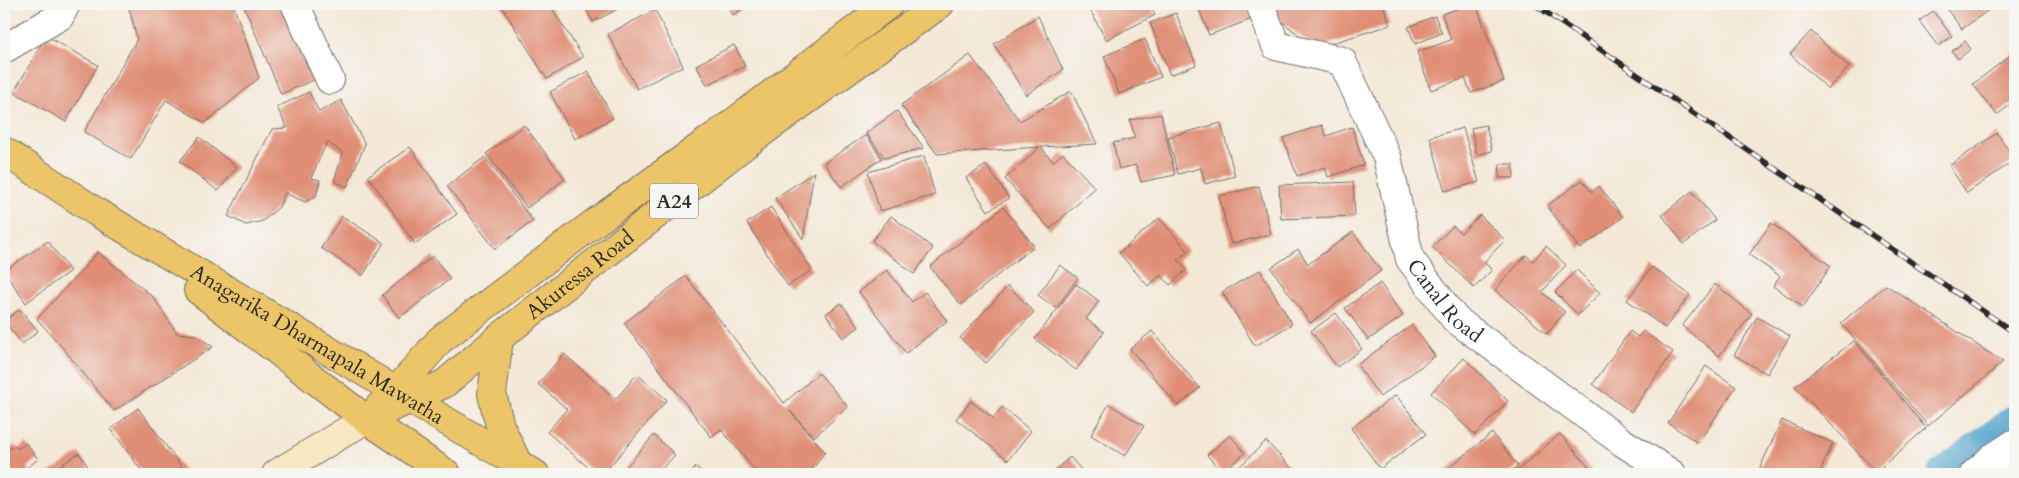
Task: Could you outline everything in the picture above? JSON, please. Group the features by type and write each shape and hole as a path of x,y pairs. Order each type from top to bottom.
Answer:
{"highway":[{"name":"Akuressa Road","path":"404,394 440,340 593,224 733,123 889,4"},
{"name":"Akuressa Road","path":"404,394 444,384 499,338 746,144 940,4"},
{"name":"Anagarika Dharmapala Mawatha","path":"4,151 98,213 526,468"},
{"name":"Anagarika Dharmapala Mawatha","path":"98,213 366,419 447,474"},
{"path":"499,338 492,394 500,426 526,468"},
{"path":"366,419 404,394"}],"main road":[{"path":"276,474 366,419"}],"street":[{"path":"4,49 60,16 66,4"},
{"path":"294,4 330,80"},
{"name":"Canal Road","path":"1260,4 1276,46 1342,61 1387,157 1410,258 1456,318 1622,442 1672,474"},
{"path":"1992,469 2015,443"}],"building":[{"path":"128,4 233,4 259,78 205,123 166,100 131,159 84,132 137,39"},
{"path":"243,4 286,4 318,78 281,94"},
{"path":"500,4 549,4 583,57 547,79"},
{"path":"583,4 627,4 593,22"},
{"path":"726,4 751,4 733,15"},
{"path":"1087,4 1150,4 1155,15 1106,40"},
{"path":"1197,4 1246,4 1252,19 1209,35"},
{"path":"1272,4 1383,4 1390,25 1316,48 1276,17"},
{"path":"1476,4 1504,81 1471,93 1465,78 1431,90 1417,52 1451,40 1442,14"},
{"path":"1943,4 1986,4 1990,9 1962,29"},
{"path":"655,10 683,66 637,89 608,34"},
{"path":"1933,11 1952,36 1938,46 1919,21"},
{"path":"1176,13 1196,65 1170,75 1150,23"},
{"path":"1038,16 1063,70 1026,95 994,44"},
{"path":"1435,16 1442,33 1415,44 1408,27"},
{"path":"1811,31 1849,67 1828,89 1790,54"},
{"path":"46,36 98,65 66,122 14,92"},
{"path":"1145,39 1161,77 1119,94 1104,56"},
{"path":"1965,41 1971,49 1958,59 1952,51"},
{"path":"734,45 745,66 707,85 696,65"},
{"path":"2015,52 2015,101 1997,115 1973,84"},
{"path":"970,55 1020,121 1071,91 1097,144 1041,147 1053,162 1063,153 1095,188 1050,229 1005,179 1040,147 937,154 901,105"},
{"path":"588,71 613,118 575,139 550,92"},
{"path":"309,92 319,112 341,100 365,144 347,187 334,181 343,153 327,142 311,178 320,180 316,196 305,202 285,193 279,207 263,221 246,225 228,216 272,129 287,128 277,107"},
{"path":"897,111 924,148 885,158 866,133"},
{"path":"1161,114 1175,175 1141,182 1136,165 1119,169 1113,143 1135,138 1130,120"},
{"path":"1221,123 1235,176 1205,184 1201,168 1178,174 1168,137"},
{"path":"524,125 565,179 527,208 486,154"},
{"path":"1322,125 1326,136 1352,127 1364,165 1328,177 1325,167 1297,176 1283,138"},
{"path":"1486,125 1492,151 1477,155 1471,128"},
{"path":"1463,128 1479,182 1445,191 1430,137"},
{"path":"1997,133 2015,160 1967,193 1949,166"},
{"path":"866,135 882,158 841,187 824,163"},
{"path":"199,137 237,167 218,191 180,161"},
{"path":"410,147 457,214 415,244 368,176"},
{"path":"924,156 935,195 880,211 868,172"},
{"path":"485,157 533,221 495,249 447,186"},
{"path":"1500,164 1513,164 1514,178 1499,178"},
{"path":"986,165 1009,198 988,211 966,178"},
{"path":"814,172 803,239 775,198"},
{"path":"1582,180 1592,192 1599,186 1623,217 1580,249 1547,206"},
{"path":"1353,182 1355,216 1281,219 1279,185"},
{"path":"1259,186 1271,234 1231,244 1219,196"},
{"path":"1692,191 1715,220 1684,244 1662,215"},
{"path":"771,207 812,270 788,286 747,223"},
{"path":"1003,207 1034,246 961,305 930,267"},
{"path":"1480,215 1505,240 1484,262 1492,270 1474,288 1432,247 1453,226 1461,233"},
{"path":"342,216 384,243 363,275 321,248"},
{"path":"891,216 933,248 914,274 872,241"},
{"path":"1159,218 1188,251 1178,260 1186,270 1170,285 1161,275 1148,286 1119,253"},
{"path":"1771,223 1831,266 1803,307 1773,286 1780,276 1749,255"},
{"path":"1353,232 1381,271 1310,323 1271,268 1298,249 1308,264"},
{"path":"48,241 70,271 26,303 4,271"},
{"path":"1546,246 1566,265 1542,292 1565,312 1547,334 1495,290 1526,255 1533,261"},
{"path":"98,252 153,297 177,333 196,335 213,347 114,411 37,319"},
{"path":"433,256 450,279 399,318 382,295"},
{"path":"1060,265 1078,278 1056,308 1038,295"},
{"path":"1652,267 1690,295 1665,328 1627,300"},
{"path":"887,270 912,302 925,292 947,321 906,353 859,292"},
{"path":"1260,270 1292,324 1255,346 1222,292"},
{"path":"1577,270 1600,293 1578,315 1555,292"},
{"path":"686,276 784,403 819,373 848,407 814,437 790,411 825,452 809,474 758,474 721,429 711,437 624,323"},
{"path":"1380,283 1403,316 1368,340 1345,308"},
{"path":"1076,284 1099,301 1086,319 1104,332 1076,370 1035,339"},
{"path":"1715,284 1752,314 1719,356 1682,326"},
{"path":"1886,285 2003,362 1928,426 1841,323"},
{"path":"1008,286 1034,312 986,363 960,338"},
{"path":"841,303 859,327 843,338 826,314"},
{"path":"20,309 38,331 22,344 4,321"},
{"path":"1336,313 1362,349 1337,367 1311,331"},
{"path":"1757,317 1790,336 1767,374 1734,355"},
{"path":"1412,325 1435,356 1380,397 1357,365"},
{"path":"1152,331 1200,388 1178,406 1130,349"},
{"path":"1630,331 1638,337 1643,331 1673,352 1631,412 1593,384"},
{"path":"1854,341 1926,428 1876,472 1795,386"},
{"path":"564,354 616,399 637,374 667,400 603,474 596,474 547,432 567,409 538,384"},
{"path":"1464,358 1508,401 1475,435 1431,393"},
{"path":"1706,366 1736,387 1698,443 1668,423"},
{"path":"1396,395 1426,434 1380,469 1351,428"},
{"path":"971,401 993,418 1002,407 1031,431 1008,460 956,419"},
{"path":"1109,404 1144,426 1125,456 1091,435"},
{"path":"138,408 187,474 144,474 111,429"},
{"path":"1782,420 1833,443 1819,474 1757,474"},
{"path":"1492,433 1518,466 1507,474 1441,474"},
{"path":"1560,434 1595,474 1513,474"},
{"path":"654,435 675,455 657,474 620,474"},
{"path":"1230,435 1245,453 1222,473 1207,455"},
{"path":"1266,441 1297,474 1232,474"},
{"path":"26,443 38,459 27,468 32,474 4,474 4,453 15,445 18,449"},
{"path":"79,453 93,474 47,474"},
{"path":"1070,457 1085,474 1051,474"},
{"path":"696,467 704,474 690,474"}],"waterway":[{"path":"1943,474 2015,420"}],"railway":[{"path":"1534,4 2015,333"}]}
